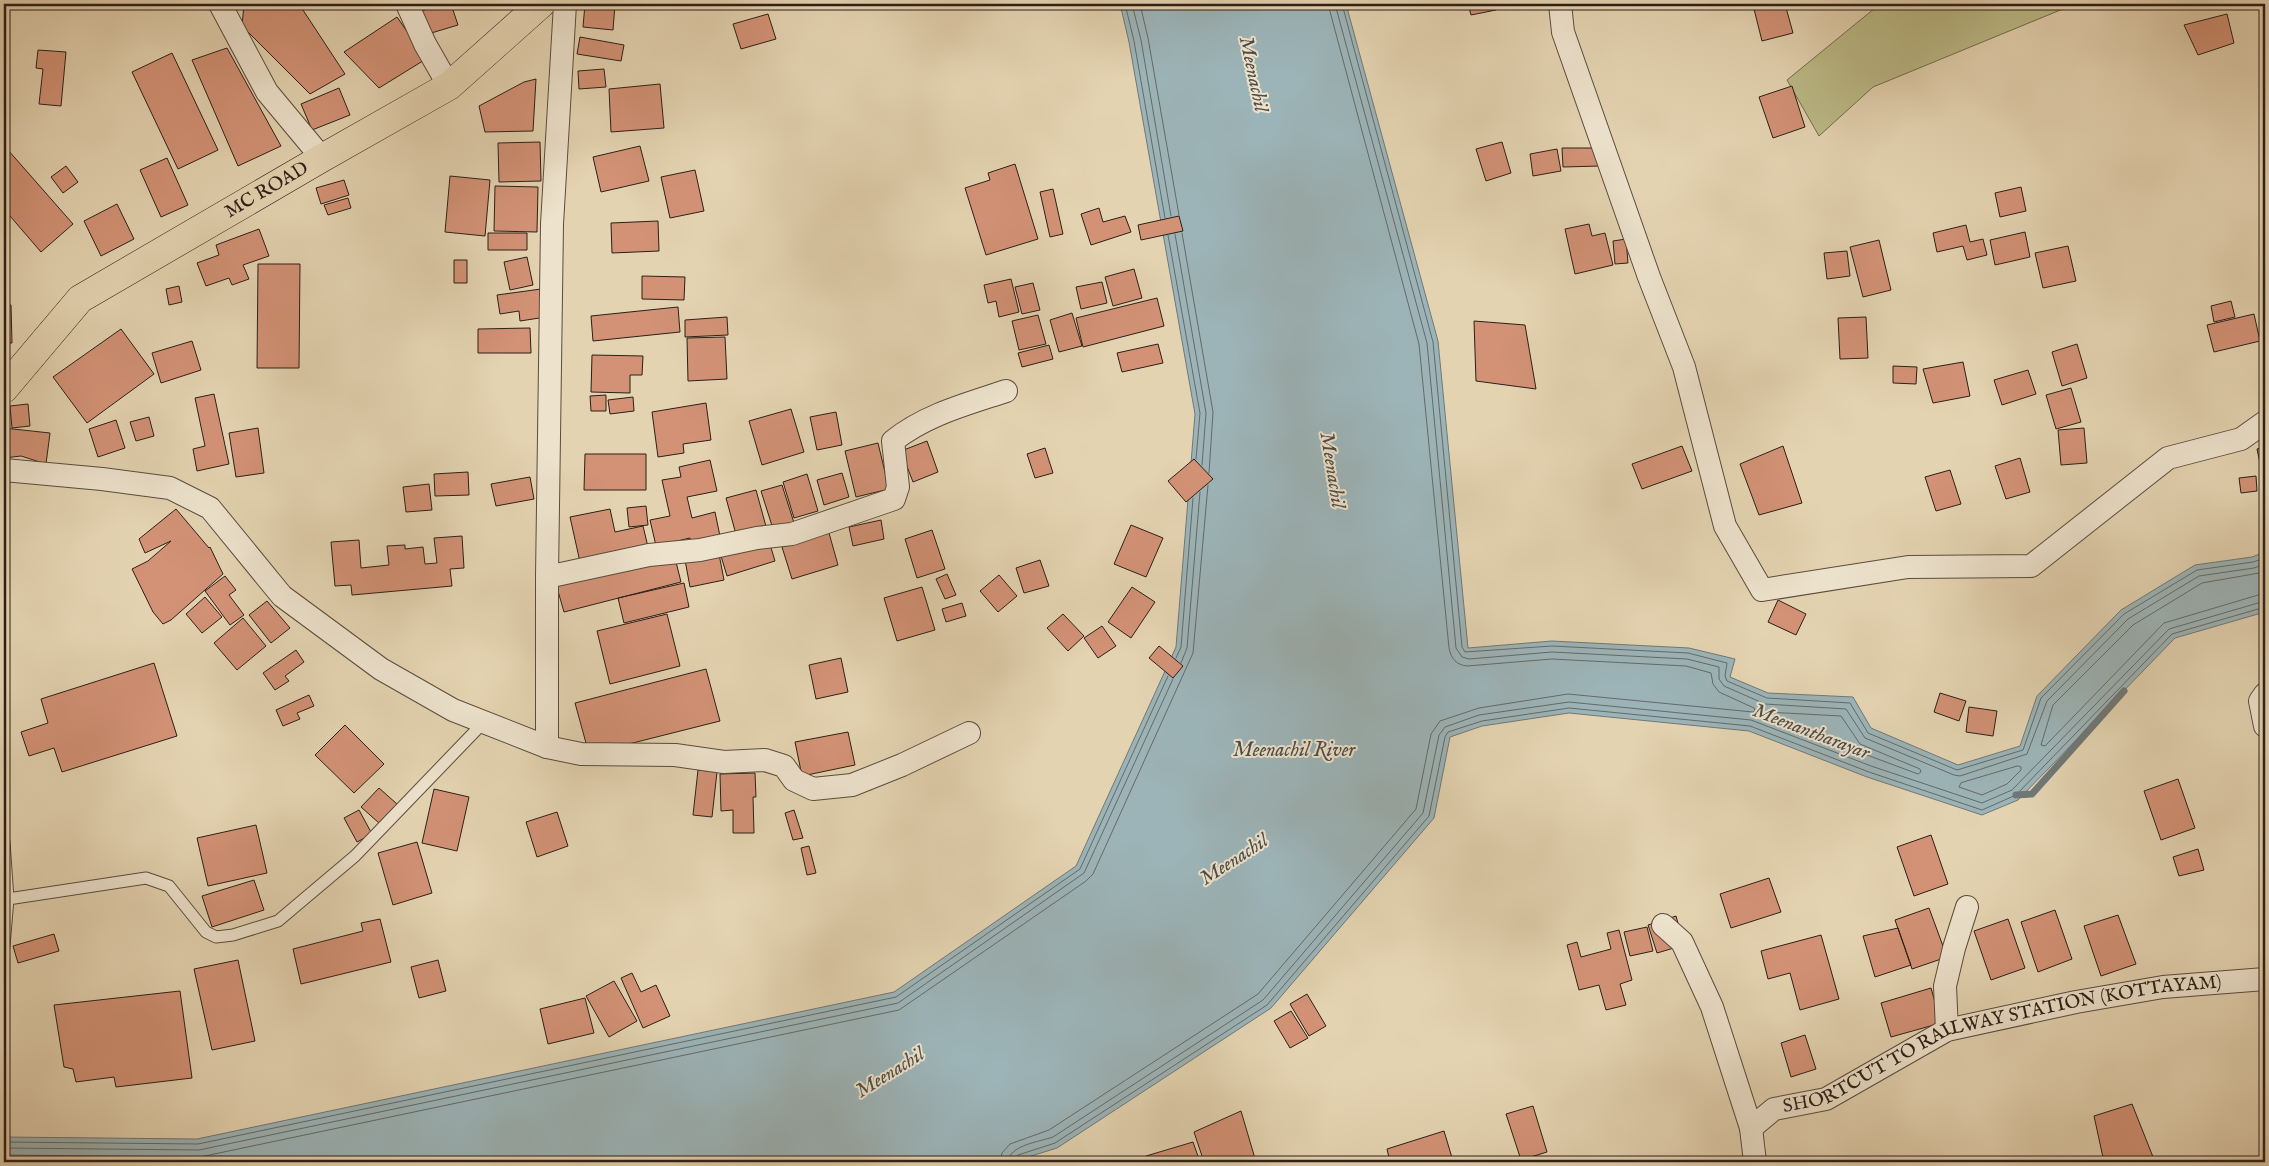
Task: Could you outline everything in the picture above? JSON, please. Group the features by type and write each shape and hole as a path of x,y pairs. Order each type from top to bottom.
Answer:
{"main road":[{"name":"MC ROAD","path":"4,389 80,299 449,86 541,4"}],"street":[{"path":"220,4 267,92 322,158"},
{"path":"407,4 425,44 449,86"},
{"path":"547,747 547,576 552,224 565,4"},
{"path":"1560,4 1563,32 1649,277 1684,366 1725,526 1762,590 1908,567 2031,566 2168,458 2241,438 2265,422"},
{"path":"547,576 649,555 700,550 757,538 792,534 894,499 898,487 893,442 909,428 947,411 1006,391"},
{"path":"4,470 102,479 170,488 210,508 282,596 381,669 453,710 547,747 581,754 675,756 724,762 765,760 784,766 794,780 813,789 852,785 902,765 969,733"},
{"path":"2265,694 2260,701 2265,726"},
{"path":"1948,1030 1945,986 1954,948 1967,908"},
{"path":"1663,925 1682,942 1712,1007 1752,1128 1755,1162"},
{"name":"SHORTCUT TO RAILWAY STATION (KOTTAYAM)","path":"1752,1128 1774,1109 1826,1099 1948,1030 2076,1002 2163,987 2265,979"}],"lane":[{"path":"8,898 146,878 169,886 206,932 216,937 232,935 278,921 355,856 483,723"},
{"path":"4,842 8,898 4,946"}],"shaded area":[{"path":"1876,4 2075,4 1873,87 1819,136 1787,80 1875,8"}],"water":[{"name":"Meenachil River","path":"1120,4 1346,4 1438,341 1468,648 1552,641 1689,648 1735,659 1730,677 1768,693 1853,697 1871,728 1958,765 2020,746 2037,696 2121,610 2195,565 2252,557 2265,552 2265,612 2175,638 2018,800 1982,815 1867,777 1749,731 1569,713 1482,726 1450,737 1434,818 1271,1008 1057,1148 1012,1162 4,1162 4,1137 197,1139 894,992 1076,866 1176,647 1195,414 1129,42"}],"building":[{"path":"244,4 299,4 345,74 310,94 242,26"},
{"path":"444,4 451,4 458,25 428,34 421,11"},
{"path":"585,4 615,4 613,30 583,27"},
{"path":"1468,4 1494,4 1496,10 1471,15"},
{"path":"1785,4 1793,33 1762,41 1754,9"},
{"path":"768,14 776,39 741,49 733,24"},
{"path":"2227,14 2234,43 2198,55 2184,25"},
{"path":"397,17 426,59 379,88 344,52"},
{"path":"580,37 624,45 621,61 577,54"},
{"path":"227,48 281,146 238,166 192,60"},
{"path":"38,50 66,52 61,106 39,104 43,69 36,68"},
{"path":"172,53 218,150 178,169 132,72"},
{"path":"604,69 606,87 579,89 578,71"},
{"path":"536,79 533,131 485,132 479,106 524,82"},
{"path":"660,84 664,128 611,132 609,89"},
{"path":"1792,86 1805,127 1773,138 1759,97"},
{"path":"339,88 350,115 312,130 301,104"},
{"path":"540,142 541,181 499,182 498,143"},
{"path":"1502,142 1511,173 1486,181 1476,149"},
{"path":"640,146 649,181 601,192 593,157"},
{"path":"1562,148 1600,148 1600,166 1563,167"},
{"path":"1557,149 1561,171 1533,176 1530,154"},
{"path":"8,150 73,224 41,252 4,209 4,154"},
{"path":"167,158 188,205 161,217 140,170"},
{"path":"1015,164 1038,239 986,255 965,188 990,180 988,173"},
{"path":"66,166 78,182 63,193 51,177"},
{"path":"695,170 704,211 670,218 661,177"},
{"path":"450,176 490,180 485,236 445,232"},
{"path":"344,180 349,195 321,204 316,188"},
{"path":"495,186 538,187 537,232 494,231"},
{"path":"2021,187 2026,211 2000,217 1995,193"},
{"path":"1053,189 1063,234 1050,237 1040,192"},
{"path":"348,198 351,208 328,215 324,205"},
{"path":"117,204 134,239 101,256 84,221"},
{"path":"1099,208 1103,222 1125,216 1131,232 1091,245 1081,214"},
{"path":"1179,216 1183,231 1141,240 1138,225"},
{"path":"658,221 659,251 612,253 611,223"},
{"path":"1589,224 1592,236 1605,233 1613,265 1575,274 1565,229"},
{"path":"1966,225 1970,242 1983,239 1987,255 1967,260 1963,246 1937,252 1933,233"},
{"path":"259,229 269,256 243,265 249,279 232,285 229,278 206,286 197,263 219,255 216,245"},
{"path":"2025,232 2030,257 1995,265 1990,240"},
{"path":"488,233 527,233 527,250 488,250"},
{"path":"1626,239 1628,263 1615,264 1613,241"},
{"path":"1879,240 1891,290 1863,297 1850,247"},
{"path":"2068,246 2076,281 2043,288 2035,253"},
{"path":"1847,251 1850,276 1827,279 1824,253"},
{"path":"527,257 533,285 510,290 504,262"},
{"path":"454,260 467,260 467,283 454,283"},
{"path":"258,264 300,264 299,368 257,368"},
{"path":"1134,269 1142,298 1113,306 1105,277"},
{"path":"642,276 685,277 684,300 642,299"},
{"path":"1011,279 1019,312 999,317 996,301 988,303 984,285"},
{"path":"1102,282 1107,303 1081,309 1076,287"},
{"path":"1033,283 1040,310 1022,314 1015,287"},
{"path":"179,286 182,302 169,305 166,289"},
{"path":"541,289 546,317 520,321 519,311 500,314 497,295"},
{"path":"1157,298 1164,326 1083,347 1076,318"},
{"path":"2231,301 2235,317 2214,322 2211,306"},
{"path":"4,305 11,305 12,343 4,343"},
{"path":"678,307 680,332 593,341 591,316"},
{"path":"1072,313 1082,346 1059,352 1050,320"},
{"path":"2254,314 2260,341 2214,352 2207,325"},
{"path":"1038,315 1046,344 1019,350 1012,321"},
{"path":"727,317 728,335 685,337 685,320"},
{"path":"1866,317 1868,358 1840,359 1838,318"},
{"path":"1474,321 1525,325 1536,389 1476,381"},
{"path":"530,328 531,353 478,353 478,329"},
{"path":"121,329 154,374 87,423 53,377"},
{"path":"725,337 727,379 688,381 687,338"},
{"path":"192,341 201,370 161,383 152,353"},
{"path":"1158,344 1163,363 1122,372 1117,353"},
{"path":"2077,344 2087,378 2062,386 2052,352"},
{"path":"1049,345 1053,359 1022,367 1018,353"},
{"path":"592,355 643,356 642,375 630,375 630,393 591,392"},
{"path":"1963,362 1970,396 1933,403 1923,369"},
{"path":"1893,366 1917,367 1916,384 1893,383"},
{"path":"2028,370 2036,394 2002,405 1994,380"},
{"path":"2071,388 2081,422 2056,429 2046,395"},
{"path":"214,394 229,464 197,471 193,449 205,446 195,398"},
{"path":"606,395 606,411 591,411 590,396"},
{"path":"633,397 634,411 610,414 608,400"},
{"path":"706,403 711,440 683,444 684,453 658,457 652,412"},
{"path":"28,404 30,426 12,428 10,406"},
{"path":"791,409 804,452 762,465 749,421"},
{"path":"836,412 842,445 817,450 810,417"},
{"path":"149,417 154,436 136,441 130,422"},
{"path":"116,420 125,448 98,457 89,429"},
{"path":"4,428 50,433 46,464 21,456 4,458"},
{"path":"258,428 264,473 236,477 229,433"},
{"path":"2084,428 2087,463 2061,465 2058,430"},
{"path":"927,441 938,472 913,482 901,451"},
{"path":"878,443 889,489 856,497 845,451"},
{"path":"1682,446 1692,471 1642,489 1632,464"},
{"path":"1783,446 1802,503 1759,515 1740,464"},
{"path":"2265,447 2265,487 2257,449"},
{"path":"1045,448 1053,473 1035,478 1027,454"},
{"path":"585,454 646,454 646,490 584,490"},
{"path":"2020,458 2030,492 2006,499 1995,466"},
{"path":"1194,459 1213,479 1186,502 1168,481"},
{"path":"710,460 717,491 687,497 692,518 715,512 721,541 692,548 690,538 656,546 650,520 670,516 662,480 681,477 679,467"},
{"path":"1950,470 1961,504 1936,511 1925,477"},
{"path":"468,472 469,495 435,496 434,474"},
{"path":"842,473 849,497 824,505 817,480"},
{"path":"807,474 818,511 794,518 783,482"},
{"path":"2256,476 2257,491 2241,493 2239,478"},
{"path":"530,477 534,499 496,506 491,484"},
{"path":"429,484 432,510 406,512 403,487"},
{"path":"782,485 795,526 774,532 761,491"},
{"path":"756,490 767,530 737,538 726,498"},
{"path":"646,506 648,525 629,527 627,508"},
{"path":"176,509 210,547 223,574 171,620 163,624 153,612 132,569 148,561 171,541 145,553 139,539"},
{"path":"610,509 615,532 643,526 648,547 580,562 570,517"},
{"path":"881,520 884,539 853,546 849,527"},
{"path":"1131,525 1163,538 1146,577 1114,564"},
{"path":"932,530 945,569 917,578 905,539"},
{"path":"829,533 838,565 792,579 782,547"},
{"path":"462,536 464,568 450,569 452,586 352,595 351,585 335,586 331,542 359,540 361,568 389,565 387,546 405,545 405,549 423,547 425,564 437,563 434,538"},
{"path":"769,541 775,561 727,576 721,556"},
{"path":"674,554 681,582 564,612 556,584"},
{"path":"719,554 724,580 690,587 685,560"},
{"path":"1040,560 1049,586 1024,593 1016,568"},
{"path":"947,574 956,595 945,599 936,579"},
{"path":"999,575 1017,596 998,612 980,591"},
{"path":"225,576 236,590 229,595 244,615 230,625 205,591"},
{"path":"684,583 689,607 624,623 618,598"},
{"path":"922,587 935,630 897,641 884,598"},
{"path":"1132,587 1155,602 1131,638 1108,622"},
{"path":"205,597 222,617 202,633 186,614"},
{"path":"1778,600 1806,614 1796,635 1768,622"},
{"path":"267,601 290,628 271,643 249,615"},
{"path":"962,603 966,616 946,622 942,609"},
{"path":"667,614 680,666 610,684 597,631"},
{"path":"1063,614 1084,636 1068,651 1047,628"},
{"path":"243,618 266,646 237,670 214,643"},
{"path":"1102,626 1116,646 1098,658 1084,638"},
{"path":"1159,646 1183,666 1173,678 1149,658"},
{"path":"296,650 304,662 285,676 289,681 275,690 263,673"},
{"path":"841,658 848,692 816,699 809,665"},
{"path":"154,663 177,736 62,772 54,748 29,756 21,732 48,723 41,699"},
{"path":"706,669 720,721 589,754 575,703"},
{"path":"1940,693 1966,701 1959,721 1934,712"},
{"path":"309,695 314,706 297,713 300,719 283,726 276,710"},
{"path":"1969,707 1997,711 1993,736 1966,732"},
{"path":"345,725 384,764 354,793 315,755"},
{"path":"848,732 855,765 802,776 795,742"},
{"path":"698,770 717,772 712,817 693,815"},
{"path":"755,773 756,797 753,797 754,833 733,833 733,810 721,811 720,774"},
{"path":"2178,779 2195,828 2161,840 2144,791"},
{"path":"379,788 397,804 379,823 361,807"},
{"path":"434,789 469,797 457,851 422,843"},
{"path":"359,810 372,834 357,842 344,818"},
{"path":"794,810 803,838 793,840 785,813"},
{"path":"557,812 568,846 537,857 526,822"},
{"path":"256,825 267,873 208,886 197,838"},
{"path":"1931,835 1948,884 1914,896 1897,847"},
{"path":"417,842 432,893 393,905 378,853"},
{"path":"809,846 816,873 807,875 801,848"},
{"path":"2198,849 2204,870 2179,876 2173,857"},
{"path":"1769,878 1781,912 1731,928 1720,894"},
{"path":"254,880 264,910 212,927 202,896"},
{"path":"1929,908 1947,957 1912,969 1895,920"},
{"path":"2055,910 2072,959 2038,972 2021,922"},
{"path":"2118,915 2136,964 2101,976 2084,926"},
{"path":"1676,916 1684,945 1657,953 1648,925"},
{"path":"380,919 391,962 301,984 293,949 363,931 361,923"},
{"path":"2008,919 2025,968 1991,980 1974,931"},
{"path":"1647,927 1653,951 1630,956 1624,932"},
{"path":"1898,928 1911,965 1875,977 1863,936"},
{"path":"1619,930 1632,980 1620,984 1626,1005 1606,1010 1599,985 1579,990 1567,945 1577,942 1581,957 1611,949 1607,933"},
{"path":"54,934 59,951 18,963 13,946"},
{"path":"1821,935 1839,999 1800,1010 1790,973 1768,979 1761,951"},
{"path":"238,960 255,1041 212,1050 194,969"},
{"path":"438,960 446,991 419,998 411,967"},
{"path":"632,973 641,992 656,985 670,1016 643,1028 621,978"},
{"path":"614,981 637,1021 609,1037 586,996"},
{"path":"1931,988 1941,1023 1891,1037 1881,1003"},
{"path":"180,991 192,1078 116,1087 114,1077 76,1082 73,1069 64,1067 54,1005"},
{"path":"1307,994 1326,1026 1309,1036 1290,1004"},
{"path":"585,998 594,1033 548,1044 540,1009"},
{"path":"1291,1011 1308,1038 1290,1048 1274,1021"},
{"path":"1805,1035 1816,1069 1791,1077 1781,1043"},
{"path":"2132,1104 2155,1162 2104,1162 2094,1116"},
{"path":"1533,1106 1547,1152 1521,1160 1506,1114"},
{"path":"1241,1111 1256,1162 1204,1162 1194,1132"},
{"path":"1444,1131 1453,1161 1390,1162 1387,1149"},
{"path":"1193,1142 1200,1162 1148,1162 1146,1156"}],"waterway":[{"name":"Meenantharayar","path":"2016,795 2032,794 2124,691"}],"water label":[{"name":"Meenachil","path":"1253,74"},
{"name":"Meenachil","path":"1332,470"},
{"name":"Meenachil","path":"1234,860"},
{"name":"Meenachil","path":"890,1073"}]}
